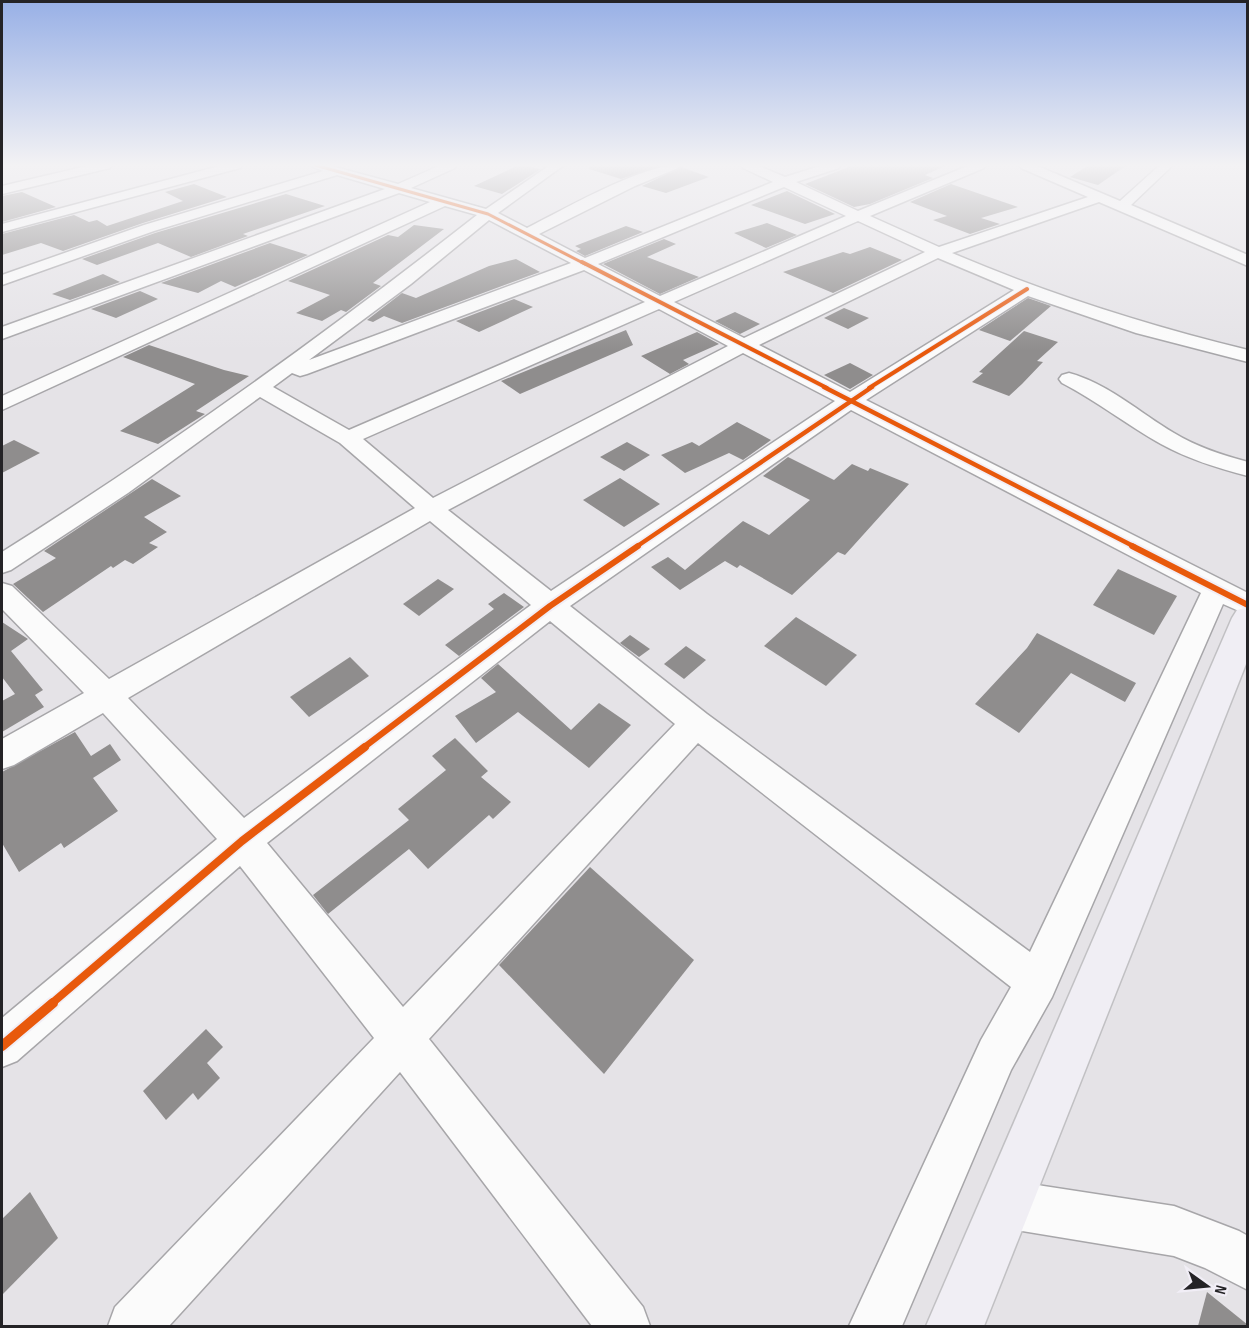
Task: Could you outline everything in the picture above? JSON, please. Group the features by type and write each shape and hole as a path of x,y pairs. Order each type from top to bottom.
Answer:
{"main road":[{"path":"955,1326 1248,618"}],"street":[{"path":"2,280 152,227"},
{"path":"2,333 294,227"},
{"path":"2,404 388,227"},
{"path":"2,564 120,488 265,384 405,280 472,227"},
{"path":"511,227 660,301 742,346 1232,597 1037,982 996,1055 876,1326"},
{"path":"525,235 541,227"},
{"path":"265,384 584,264 676,227"},
{"path":"348,438 832,227"},
{"path":"881,227 936,253 1028,289 1140,328 1248,356"},
{"path":"2,755 431,509 742,346 936,253 1013,227"},
{"path":"1169,227 1248,261"},
{"path":"2,1046 242,841 550,606 851,400 1028,289"},
{"path":"1069,379 1101,395 1168,439 1209,458 1248,469"},
{"path":"265,384 348,438 431,509 696,723 1037,982"},
{"path":"2,593 106,695 242,841 402,1039 624,1326"},
{"path":"134,1326 696,723"},
{"path":"1004,1204 1174,1231 1221,1249 1248,1265"}],"building":[{"path":"29,227 132,227 63,251 41,243 2,255 2,234"},
{"path":"175,227 264,227 243,234 248,236 191,257 158,243 97,265 82,259"},
{"path":"411,227 444,229 373,283 381,286 346,312 341,310 322,321 296,313 330,295 288,281 388,235 398,237"},
{"path":"624,227 643,232 585,256 576,251 581,249 575,246"},
{"path":"754,227 777,227 797,235 766,248 734,233"},
{"path":"951,227 991,227 970,234"},
{"path":"664,239 676,244 647,257 699,277 660,294 603,264"},
{"path":"270,243 308,255 235,287 221,281 198,293 161,283"},
{"path":"870,247 902,260 833,293 783,272 843,252 850,254"},
{"path":"516,259 540,272 402,323 384,316 373,322 367,320 402,293 416,298 489,266"},
{"path":"103,274 120,282 70,300 52,294"},
{"path":"140,291 158,299 116,318 91,309"},
{"path":"1028,298 1051,306 1010,341 979,330"},
{"path":"514,299 533,307 479,332 456,321"},
{"path":"844,308 869,318 848,329 824,318"},
{"path":"735,312 760,324 740,334 715,321"},
{"path":"626,330 633,345 520,394 501,381"},
{"path":"1024,331 1058,342 1037,361 1043,362 1022,384 1009,396 972,382 983,373 979,372"},
{"path":"697,332 719,344 683,360 689,364 670,374 641,356"},
{"path":"149,345 249,376 196,411 205,414 158,444 120,431 195,384 123,357"},
{"path":"850,363 873,375 850,389 824,375"},
{"path":"737,422 771,440 743,460 729,453 685,473 661,455 692,442 699,446"},
{"path":"14,440 40,453 2,473 2,446"},
{"path":"627,442 650,455 624,471 600,457"},
{"path":"788,457 834,480 852,464 868,471 870,468 909,484 845,555 838,552 792,595 740,565 737,568 725,561 680,590 651,567 668,557 685,570 743,521 769,535 810,500 763,476"},
{"path":"620,478 660,504 624,527 583,500"},
{"path":"152,479 181,496 144,517 167,532 149,543 158,547 133,564 125,560 113,568 111,566 43,612 13,584 56,558 44,551"},
{"path":"1118,569 1177,596 1154,635 1093,605"},
{"path":"438,579 454,589 419,616 403,604"},
{"path":"504,593 524,607 459,656 445,645 494,609 488,604"},
{"path":"796,617 857,655 826,686 764,646"},
{"path":"2,622 28,639 11,651 43,690 35,695 44,707 2,732 2,701 15,694 2,677"},
{"path":"1037,633 1136,683 1125,702 1071,673 1019,733 975,704 1027,648"},
{"path":"630,635 650,649 639,657 620,643"},
{"path":"686,646 706,660 684,679 664,664"},
{"path":"350,657 369,676 309,717 290,697"},
{"path":"498,664 571,730 599,703 631,725 589,768 518,712 476,743 455,716 496,692 481,678"},
{"path":"75,732 91,756 110,744 121,760 93,778 118,811 64,848 61,843 19,872 2,843 2,772"},
{"path":"455,738 488,771 481,777 511,802 493,819 489,815 428,869 409,849 328,914 313,895 409,820 398,809 446,770 432,756"},
{"path":"590,867 694,960 604,1074 499,965"},
{"path":"206,1029 223,1047 207,1063 220,1078 198,1100 193,1093 166,1120 143,1091"},
{"path":"30,1192 58,1238 2,1295 2,1219"},
{"path":"1207,1292 1248,1325 1248,1326 1198,1326"}],"cycle path":[{"path":"513,227 1248,605"},
{"path":"2,1046 242,841 550,606 851,400 1027,289"}]}
